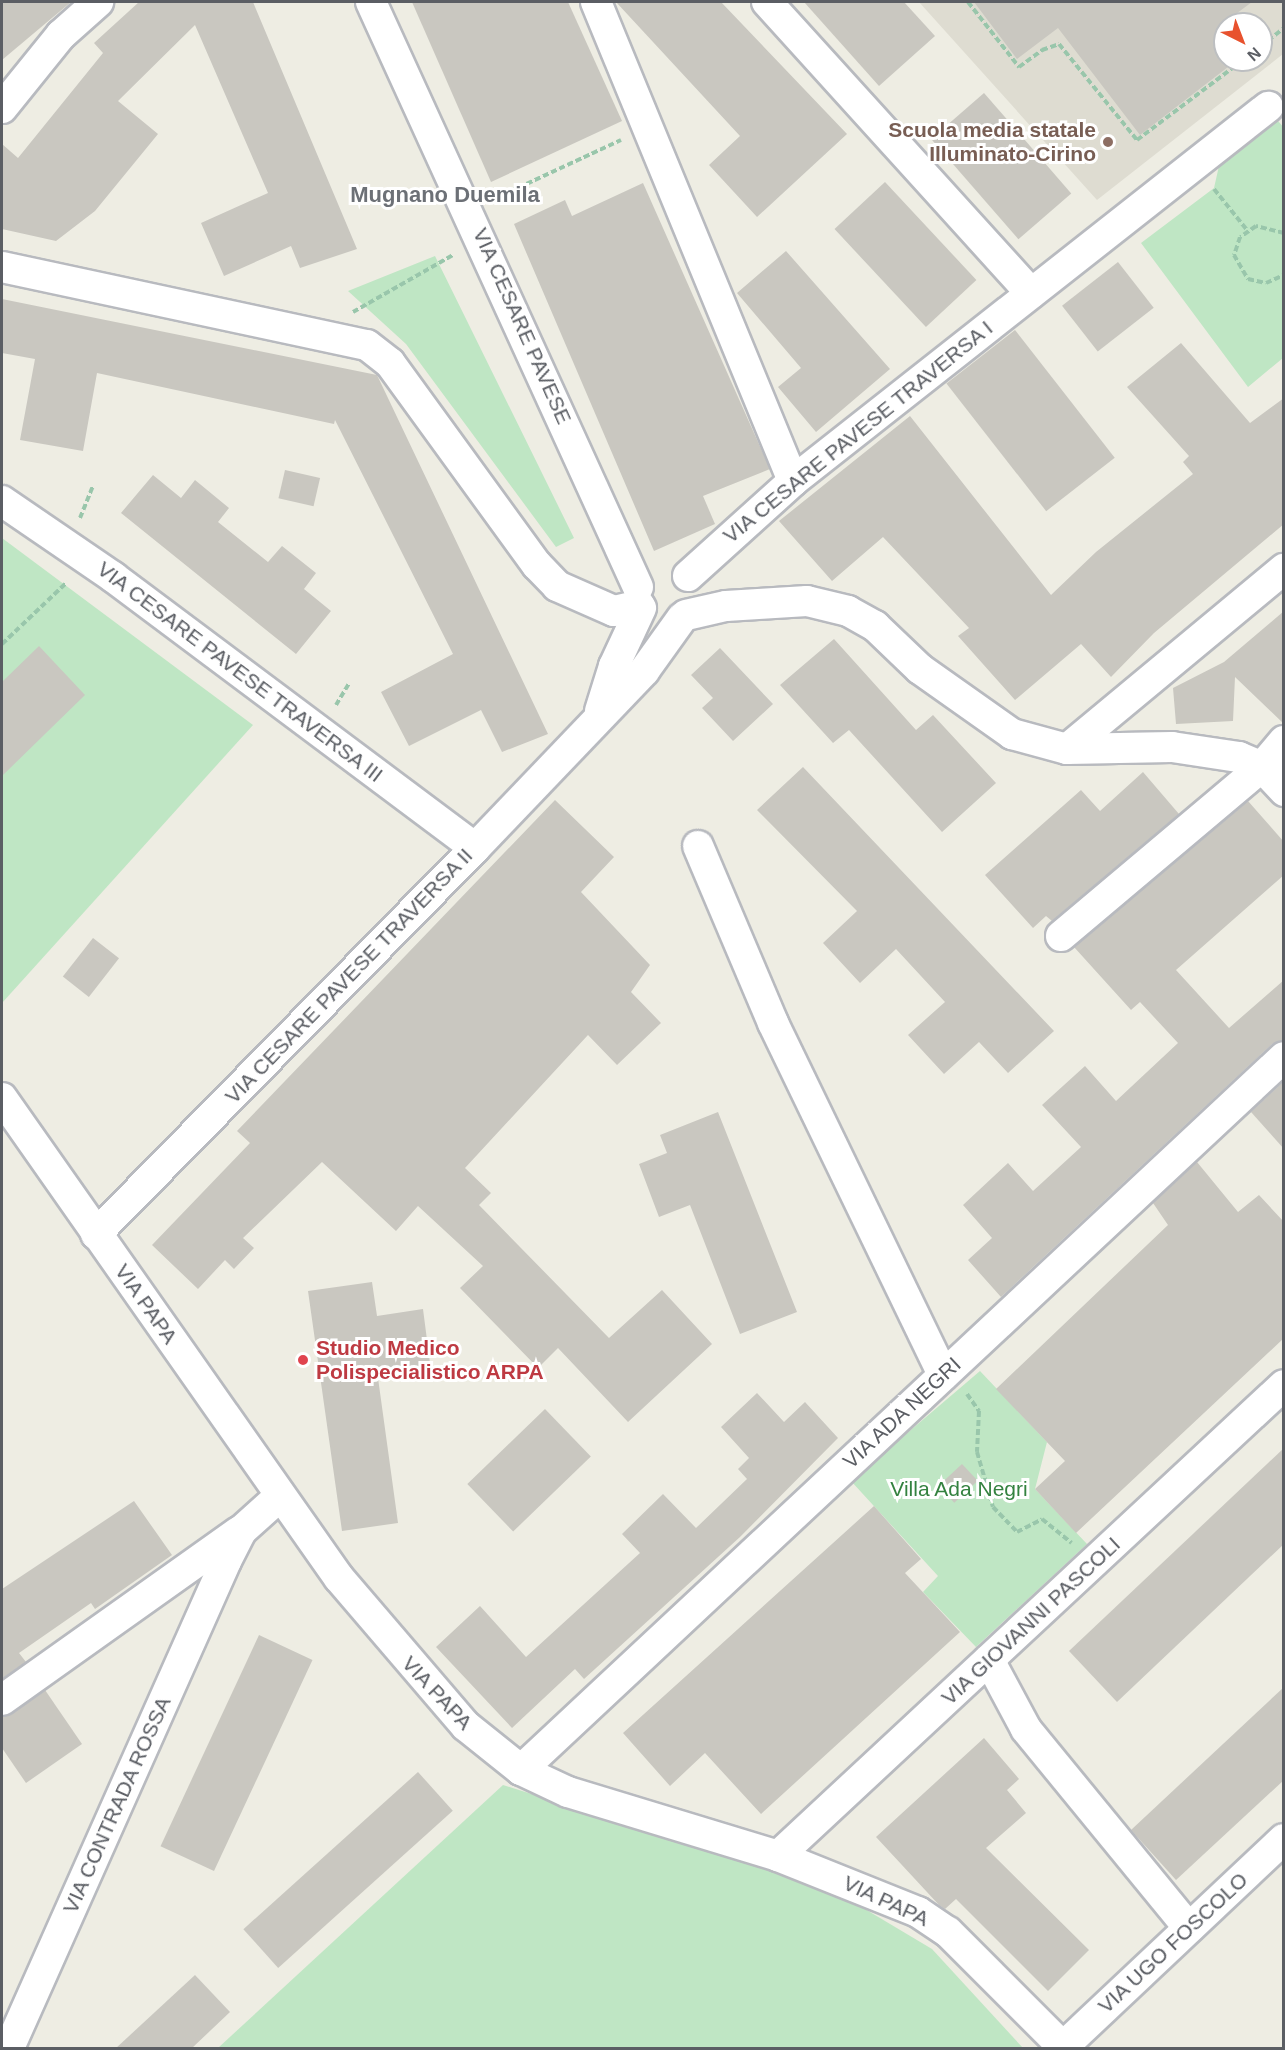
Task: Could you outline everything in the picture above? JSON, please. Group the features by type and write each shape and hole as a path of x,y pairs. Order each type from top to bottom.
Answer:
{"street":[{"path":"2,108 61,35 98,2"},
{"name":"VIA CESARE PAVESE","path":"371,2 483,240 639,600"},
{"path":"596,2 793,481"},
{"path":"766,2 1031,293"},
{"name":"VIA CESARE PAVESE TRAVERSA I","path":"688,576 793,481 1268,107"},
{"path":"2,267 367,345 390,363 537,564 557,586 614,611 639,600 655,567 673,566 688,576 694,600 684,617"},
{"name":"VIA CESARE PAVESE TRAVERSA III","path":"2,501 90,561 475,849"},
{"path":"1067,749 1284,569"},
{"path":"639,600 659,622 726,606 807,602 848,611 875,626 920,669 993,722 1033,742 1067,749 1172,747 1239,757 1262,767 1284,791"},
{"name":"VIA CESARE PAVESE TRAVERSA II","path":"598,715 639,600"},
{"name":"VIA CESARE PAVESE TRAVERSA II","path":"96,1234 475,849 598,715 644,670 684,617"},
{"path":"1061,936 1262,767 1284,741"},
{"path":"698,846 773,1023 943,1375"},
{"name":"VIA ADA NEGRI","path":"521,1770 1284,1057"},
{"name":"VIA PAPA","path":"2,1098 280,1496 412,1668 466,1726 521,1770 568,1792 778,1856 918,1912 948,1932 1064,2048"},
{"name":"VIA GIOVANNI PASCOLI","path":"778,1856 1284,1385"},
{"path":"226,1562 265,1534 280,1496"},
{"name":"VIA CONTRADA ROSSA","path":"2,1700 241,1531 280,1496"},
{"name":"VIA CONTRADA ROSSA","path":"9,2049 241,1531"},
{"path":"989,1660 1026,1729 1189,1928"},
{"name":"VIA UGO FOSCOLO","path":"1064,2048 1284,1839"}],"path":[{"path":"968,2 1019,67 1042,50 1059,45 1137,140 1227,72"},
{"path":"469,210 648,128"},
{"path":"1195,165 1247,230"},
{"path":"1283,276 1256,283 1240,273 1234,255 1247,230 1266,225 1284,233"},
{"path":"358,306 483,240"},
{"path":"2,644 90,561"},
{"path":"943,1375 962,1387 979,1412 977,1452 993,1507 1017,1532 1042,1519 1080,1550 1100,1556"}],"shaded area":[{"name":"Scuola media statale Illuminato-Cirino","path":"919,2 1283,2 1283,54 1273,62 1273,12 1213,12 1213,72 1260,72 1097,200"}],"green space":[{"path":"1274,116 1284,128 1283,358 1248,387 1141,243 1214,188 1221,157"},
{"path":"435,256 574,538 556,547 406,344 348,291"},
{"path":"2,538 253,725 2,1003"},
{"name":"Villa Ada Negri","path":"980,1371 1047,1442 1035,1489 1087,1544 976,1647 923,1592 938,1576 851,1481"},
{"path":"503,1785 833,1890 932,1949 1023,2048 218,2048"}],"building":[{"path":"2,2 71,2 2,60"},
{"path":"139,2 253,2 357,249 300,268 291,246 224,276 201,223 268,193 195,25 118,101 158,134 95,211 56,241 2,229 2,144 18,158 103,53 94,43"},
{"path":"412,2 568,2 622,121 491,182"},
{"path":"616,2 721,2 847,134 757,217 709,165 740,136"},
{"path":"804,2 904,2 935,36 879,86"},
{"path":"974,2 1252,2 1238,12 1213,12 1213,72 1221,72 1140,135 1058,28 1017,59"},
{"path":"984,93 1071,193 1018,239 931,139"},
{"path":"885,182 976,280 926,327 835,229"},
{"path":"643,183 770,469 703,496 715,524 654,551 514,224 565,200 572,216"},
{"path":"786,251 890,369 816,432 778,387 801,368 737,293"},
{"path":"1118,262 1154,308 1098,351 1062,306"},
{"path":"2,299 377,375 548,734 502,752 481,710 409,746 381,692 453,654 335,420 334,424 97,373 83,451 20,440 35,359 2,353"},
{"path":"1015,330 1115,458 1046,511 946,384"},
{"path":"1181,343 1250,423 1284,398 1284,524 1154,633 1111,677 1081,644 1015,700 958,636 969,628 883,537 832,581 779,521 910,416 1051,595 1096,552 1193,474 1183,462 1189,456 1127,387"},
{"path":"285,470 320,478 314,506 278,498"},
{"path":"153,475 181,498 195,480 229,508 218,522 268,562 282,546 316,573 304,589 331,611 296,654 121,513"},
{"path":"1284,611 1284,724 1235,677 1233,721 1176,724 1173,688 1224,662"},
{"path":"834,639 916,730 933,715 996,783 942,832 849,730 833,743 780,685"},
{"path":"39,646 85,695 2,776 2,682"},
{"path":"720,648 773,704 733,741 702,708 713,698 691,675"},
{"path":"803,767 1054,1031 1008,1073 979,1042 944,1074 908,1035 945,1002 896,949 860,983 823,943 857,911 757,810"},
{"path":"1143,772 1179,814 1052,921 1046,916 1033,928 985,875 1081,790 1100,811"},
{"path":"555,800 614,857 581,892 650,965 631,992 661,1023 617,1065 588,1035 465,1168 491,1193 479,1205 609,1338 662,1290 712,1344 628,1422 558,1348 538,1368 460,1288 483,1266 418,1206 396,1231 322,1162 243,1238 254,1248 234,1269 225,1260 198,1289 152,1245 250,1143 237,1131"},
{"path":"1248,801 1284,842 1284,875 1176,970 1229,1028 1284,980 1284,1040 1272,1044 1001,1297 968,1260 992,1238 963,1205 1008,1163 1033,1191 1081,1147 1042,1105 1085,1066 1116,1101 1178,1043 1140,1002 1131,1010 1074,947"},
{"path":"93,938 119,958 89,997 63,977"},
{"path":"1284,1081 1284,1149 1251,1112"},
{"path":"718,1112 797,1312 740,1334 690,1205 659,1217 639,1164 667,1153 660,1135"},
{"path":"1197,1162 1238,1212 1259,1195 1284,1222 1284,1338 1076,1533 1035,1489 1065,1461 996,1389 1168,1225 1153,1203"},
{"path":"372,1282 377,1316 423,1309 431,1371 378,1378 398,1523 342,1531 308,1291"},
{"path":"757,1393 784,1422 805,1402 838,1438 740,1537 584,1679 575,1669 512,1728 436,1647 480,1606 526,1657 640,1553 622,1534 663,1494 696,1528 747,1479 738,1469 749,1458 721,1427"},
{"path":"545,1409 591,1456 513,1531 467,1484"},
{"path":"1284,1448 1284,1544 1117,1702 1069,1651"},
{"path":"962,1464 978,1481 954,1503 939,1486"},
{"path":"134,1501 172,1555 95,1609 91,1603 19,1653 26,1662 2,1679 2,1589"},
{"path":"874,1506 921,1559 905,1573 960,1632 761,1814 705,1753 670,1786 623,1733"},
{"path":"259,1635 312,1660 214,1871 161,1846"},
{"path":"1284,1687 1284,1780 1176,1880 1131,1830"},
{"path":"45,1690 82,1744 26,1783 2,1748 2,1717"},
{"path":"984,1738 1019,1779 1007,1790 1026,1813 986,1848 1089,1950 1048,1991 956,1899 945,1909 939,1905 876,1837"},
{"path":"418,1772 453,1811 278,1968 243,1929"},
{"path":"195,1975 230,2012 191,2049 115,2049"}],"place":[{"name":"Scuola media statale Illuminato-Cirino","path":"1108,142"},
{"name":"Studio Medico Polispecialistico ARPA","path":"303,1360"}],"district":[{"name":"Mugnano Duemila","path":"445,195"}]}
